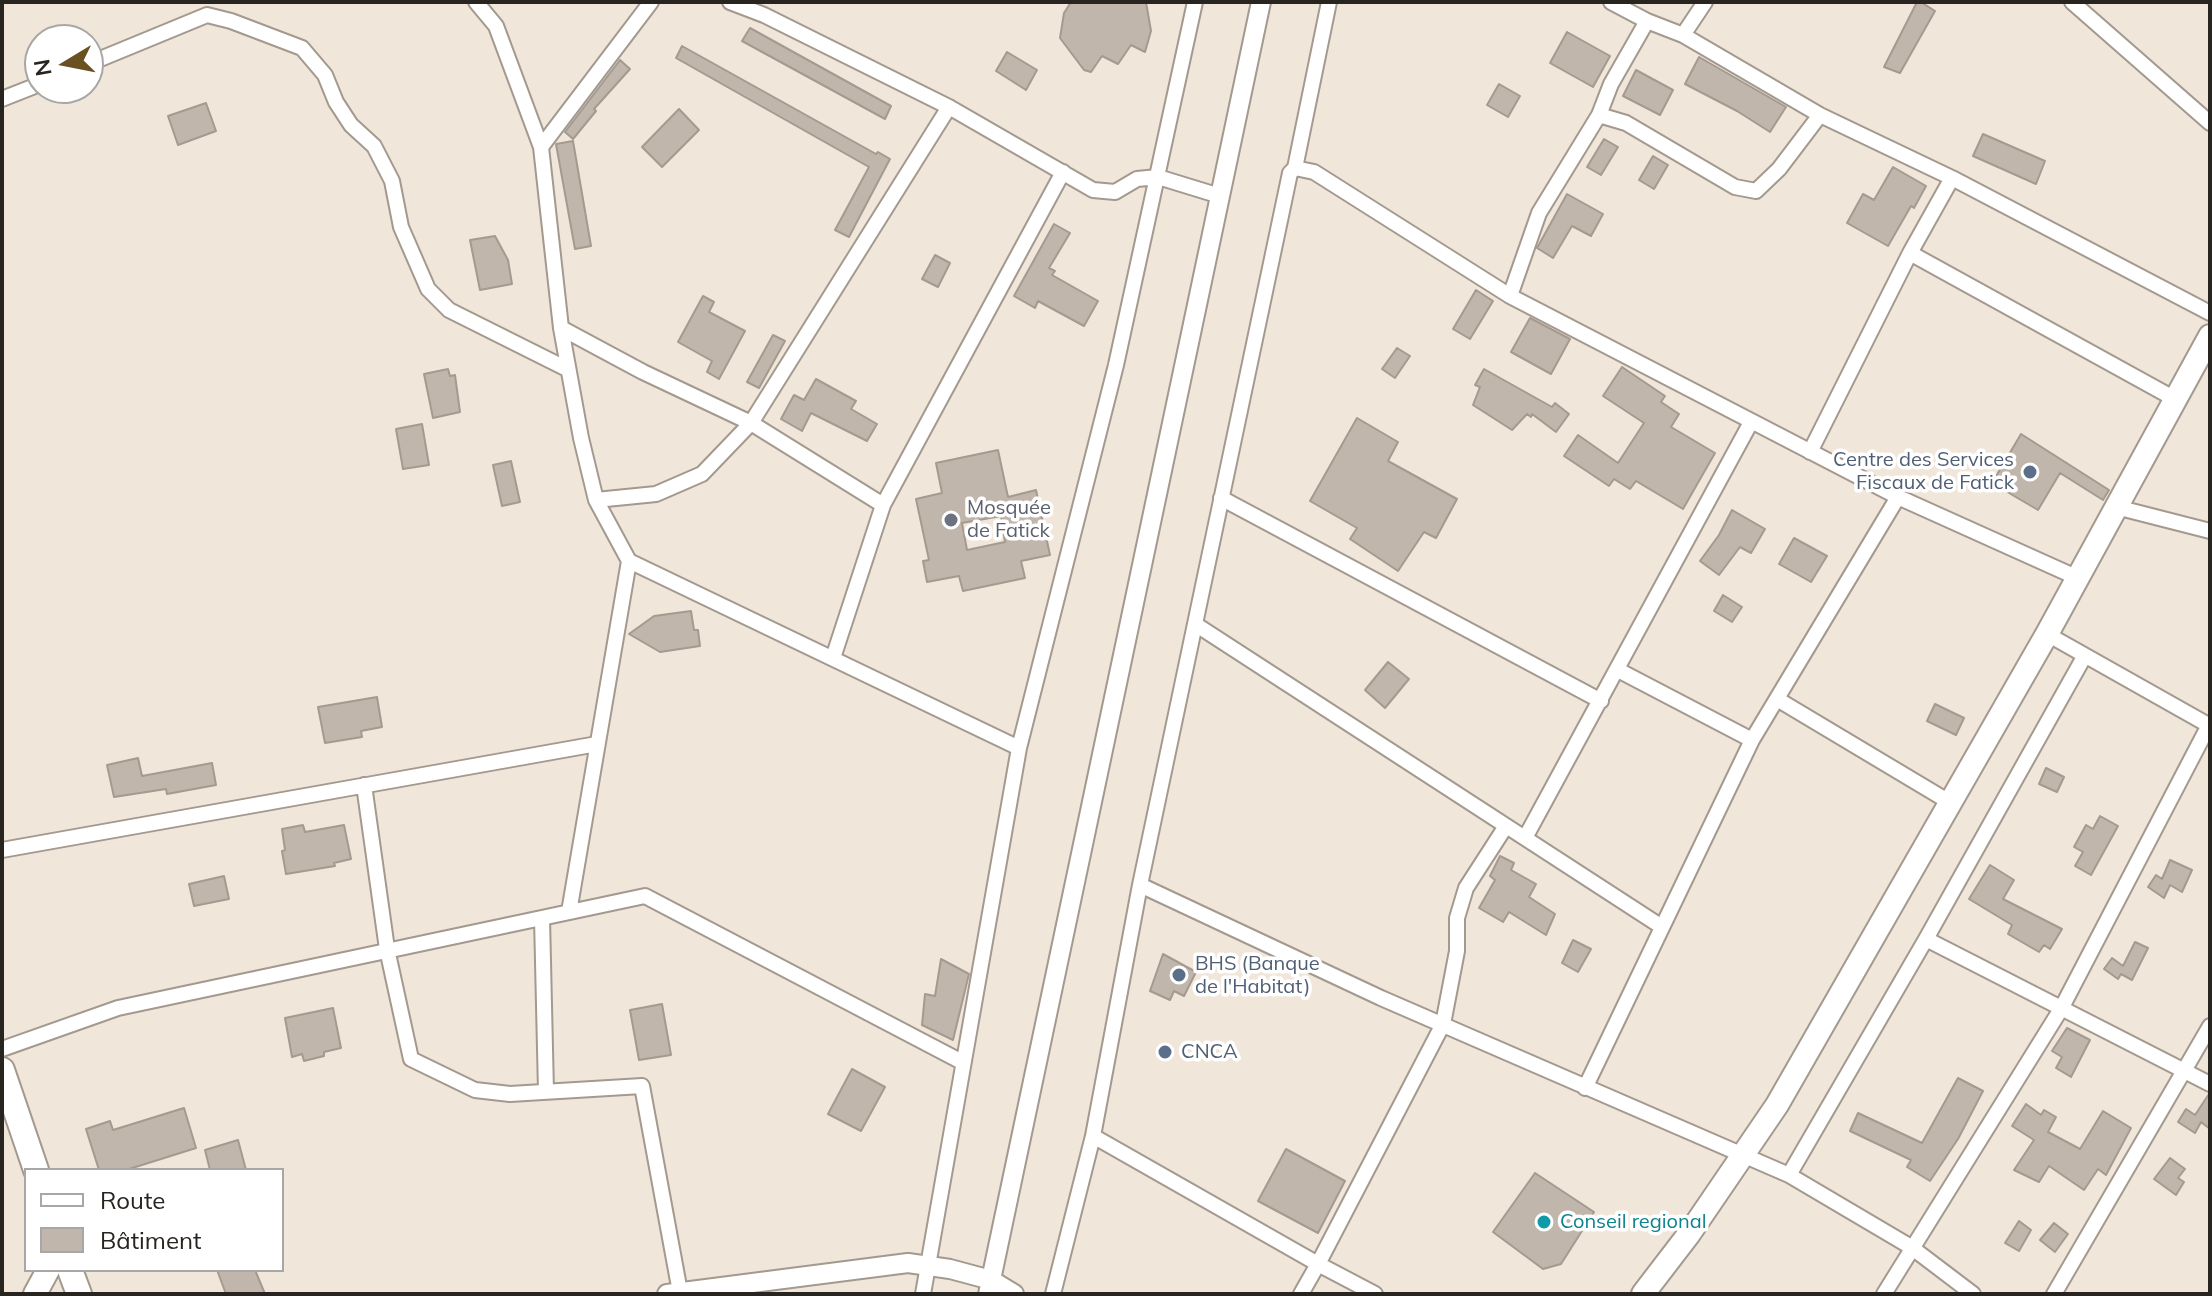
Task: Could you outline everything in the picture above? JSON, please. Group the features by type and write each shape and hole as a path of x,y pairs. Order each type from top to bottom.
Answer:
{"highway":[{"path":"2,1070 7,1104 35,1168"},
{"path":"71,1272 79,1294"}],"main road":[{"path":"1643,1294 1689,1234 1777,1105 2047,634 2210,336"},
{"path":"35,1294 47,1272"}],"street":[{"path":"476,2 496,26 541,147 567,369 596,500 629,561 1019,748"},
{"path":"541,147 651,2"},
{"path":"730,2 764,15 949,107 1093,190 1115,192 1137,179 1158,177 1220,196"},
{"path":"923,1294 1019,748 1116,365 1195,2"},
{"path":"990,1287 1261,2"},
{"path":"1053,1294 1093,1136 1140,885 1329,2"},
{"path":"1611,2 1683,35 1820,115 1952,178 2210,313"},
{"path":"1683,35 1705,2"},
{"path":"2081,5 2210,123"},
{"path":"104,57 207,15 302,48 325,75 336,102 351,125 374,146 392,181 401,227 428,289 449,310 567,369"},
{"path":"1510,296 1539,213 1599,115 1611,84 1647,21"},
{"path":"2,99 24,90"},
{"path":"596,500 656,494 702,474 751,423 949,107"},
{"path":"1599,115 1626,123 1735,187 1756,191 1779,169 1820,115"},
{"path":"1295,168 1314,172 1510,296 1898,497 2078,578"},
{"path":"833,658 883,505 1063,172"},
{"path":"1810,452 1910,253 1952,178"},
{"path":"1910,253 2175,399"},
{"path":"561,328 643,372 751,423 883,505"},
{"path":"1525,838 1751,422"},
{"path":"1585,1088 1752,740 1898,497"},
{"path":"1221,498 1601,701"},
{"path":"2116,507 2210,531"},
{"path":"569,912 629,561"},
{"path":"1195,624 1662,927"},
{"path":"1884,1294 2061,1009 2210,725 2047,634"},
{"path":"1789,1175 2084,657"},
{"path":"1618,670 1752,740"},
{"path":"1777,699 1951,803"},
{"path":"2,850 597,744"},
{"path":"364,785 387,949 411,1059 475,1090 510,1094 642,1086 674,1293 766,1288 908,1263 930,1266 1014,1294"},
{"path":"1301,1294 1443,1024 1457,951 1457,918 1466,888 1506,826"},
{"path":"1140,885 1262,944 1789,1175 1911,1247 1973,1294"},
{"path":"2,1049 118,1008 645,896 962,1062"},
{"path":"542,918 546,1092"},
{"path":"1926,939 2210,1084"},
{"path":"2054,1294 2210,1026"},
{"path":"1093,1136 1375,1294"}],"building":[{"path":"1071,2 1146,2 1151,31 1145,52 1131,45 1118,64 1102,56 1091,72 1084,70 1060,38 1064,13"},
{"path":"1917,2 1935,11 1900,73 1884,67"},
{"path":"750,28 891,106 885,119 742,41"},
{"path":"1567,32 1610,56 1593,87 1550,63"},
{"path":"682,46 890,159 849,237 835,230 869,167 676,58"},
{"path":"1007,52 1037,70 1026,90 996,71"},
{"path":"1699,57 1786,107 1770,132 1685,84"},
{"path":"620,60 630,69 594,109 596,111 573,139 565,132"},
{"path":"1636,70 1673,90 1660,115 1623,96"},
{"path":"1499,84 1520,96 1508,117 1487,105"},
{"path":"206,103 216,131 178,145 168,116"},
{"path":"679,109 699,130 662,167 642,147"},
{"path":"1983,134 2045,161 2036,184 1973,156"},
{"path":"1604,139 1618,147 1601,175 1587,167"},
{"path":"573,141 591,246 575,249 556,144"},
{"path":"1653,156 1668,165 1654,189 1639,180"},
{"path":"1893,167 1926,186 1888,246 1847,223 1863,194 1874,200"},
{"path":"1567,194 1603,214 1591,236 1572,226 1553,258 1537,248"},
{"path":"1054,224 1070,233 1049,268 1055,271 1052,275 1098,301 1084,326 1038,301 1035,308 1014,296"},
{"path":"495,236 508,260 512,284 480,290 470,240"},
{"path":"935,255 950,263 938,287 922,279"},
{"path":"1476,290 1493,301 1470,339 1453,329"},
{"path":"703,296 714,302 709,312 745,331 719,379 707,372 712,361 678,342"},
{"path":"1530,318 1570,339 1551,374 1511,352"},
{"path":"773,335 785,341 759,388 747,382"},
{"path":"1397,348 1410,356 1395,378 1382,369"},
{"path":"1622,367 1665,396 1661,402 1679,414 1671,427 1715,453 1683,509 1636,481 1630,489 1614,479 1609,486 1564,456 1578,435 1618,463 1644,423 1603,396"},
{"path":"448,369 450,376 455,375 460,412 433,418 424,374"},
{"path":"1484,369 1552,407 1555,403 1569,414 1556,432 1532,414 1531,417 1527,414 1512,430 1473,405 1480,387 1475,385"},
{"path":"816,379 856,401 851,409 877,424 867,441 811,413 802,431 781,419 794,395 804,400"},
{"path":"1357,418 1398,442 1388,461 1457,499 1436,538 1424,532 1398,571 1350,539 1357,528 1310,501"},
{"path":"422,424 429,465 403,469 396,429"},
{"name":"Centre des Services Fiscaux de Fatick","path":"2021,434 2109,490 2103,500 2060,473 2038,510 1992,483"},
{"name":"Mosquée de Fatick","path":"998,450 1008,497 1036,490 1050,555 1021,561 1025,578 963,591 959,576 927,582 923,561 929,560 916,499 942,493 936,463","holes":["1001,516 1005,542 967,550 962,523"]},
{"path":"511,461 520,502 502,506 493,465"},
{"path":"1732,510 1765,529 1751,553 1740,547 1719,575 1700,561"},
{"path":"1794,538 1827,556 1811,582 1779,564"},
{"path":"1723,595 1742,607 1732,622 1714,611"},
{"path":"691,611 700,646 660,652 629,634 654,616"},
{"path":"1388,662 1409,679 1385,708 1365,690"},
{"path":"377,697 382,727 361,731 362,737 325,743 318,707"},
{"path":"1935,704 1964,718 1956,735 1927,721"},
{"path":"138,758 142,776 212,763 216,785 167,794 166,789 114,797 107,765"},
{"path":"2046,768 2064,777 2057,792 2039,784"},
{"path":"2100,816 2118,826 2091,875 2075,866 2083,852 2074,847 2086,825 2093,829"},
{"path":"303,825 305,832 344,825 351,859 334,863 335,866 286,874 282,829"},
{"path":"1500,856 1514,863 1511,870 1536,884 1529,897 1555,914 1546,935 1509,912 1503,922 1479,908 1495,880 1490,876"},
{"path":"2170,860 2192,870 2182,892 2170,885 2164,898 2148,887 2156,875 2162,879"},
{"path":"1990,865 2014,880 2003,899 2062,929 2050,949 2044,945 2039,952 2008,934 2012,925 1969,899"},
{"path":"224,876 229,899 194,906 189,884"},
{"path":"1573,940 1591,949 1578,972 1562,963"},
{"path":"2135,942 2148,948 2132,980 2121,974 2118,979 2104,969 2112,958 2123,966"},
{"name":"BHS (Banque de l'Habitat)","path":"1163,954 1196,972 1184,996 1174,991 1170,1000 1150,991"},
{"path":"941,959 969,974 953,1040 922,1025 925,994 935,996"},
{"path":"662,1004 671,1055 639,1060 630,1010"},
{"path":"333,1008 341,1048 304,1061 302,1054 292,1057 285,1018"},
{"path":"2067,1028 2090,1040 2071,1077 2056,1068 2062,1057 2052,1051"},
{"path":"852,1069 885,1087 861,1131 828,1114"},
{"path":"1958,1078 1983,1091 1958,1139 1930,1181 1907,1167 1911,1160 1850,1131 1858,1113 1922,1143"},
{"path":"2209,1094 2210,1129 2201,1122 2195,1133 2178,1122 2186,1109 2195,1115"},
{"path":"2026,1104 2041,1115 2044,1110 2056,1117 2048,1132 2080,1149 2103,1111 2131,1128 2106,1175 2098,1169 2084,1190 2049,1166 2039,1182 2014,1170 2034,1140 2012,1126"},
{"path":"184,1108 196,1148 132,1168 98,1168 86,1129 110,1121 113,1130"},
{"path":"238,1140 245,1168 210,1168 205,1150"},
{"path":"1286,1149 1345,1181 1318,1233 1258,1201"},
{"path":"2170,1158 2185,1169 2178,1178 2184,1182 2176,1195 2154,1179"},
{"name":"Conseil regional","path":"1535,1173 1594,1212 1561,1264 1543,1269 1493,1232"},
{"path":"2019,1221 2031,1230 2019,1251 2005,1243"},
{"path":"2054,1223 2068,1234 2055,1252 2040,1240"},
{"path":"218,1272 256,1272 265,1294 226,1294"}],"place":[{"name":"Centre des Services Fiscaux de Fatick","path":"2030,472"},
{"name":"Mosquée de Fatick","path":"951,520"},
{"name":"BHS (Banque de l'Habitat)","path":"1179,975"},
{"name":"CNCA","path":"1165,1052"},
{"name":"Conseil regional","path":"1544,1222"}]}
